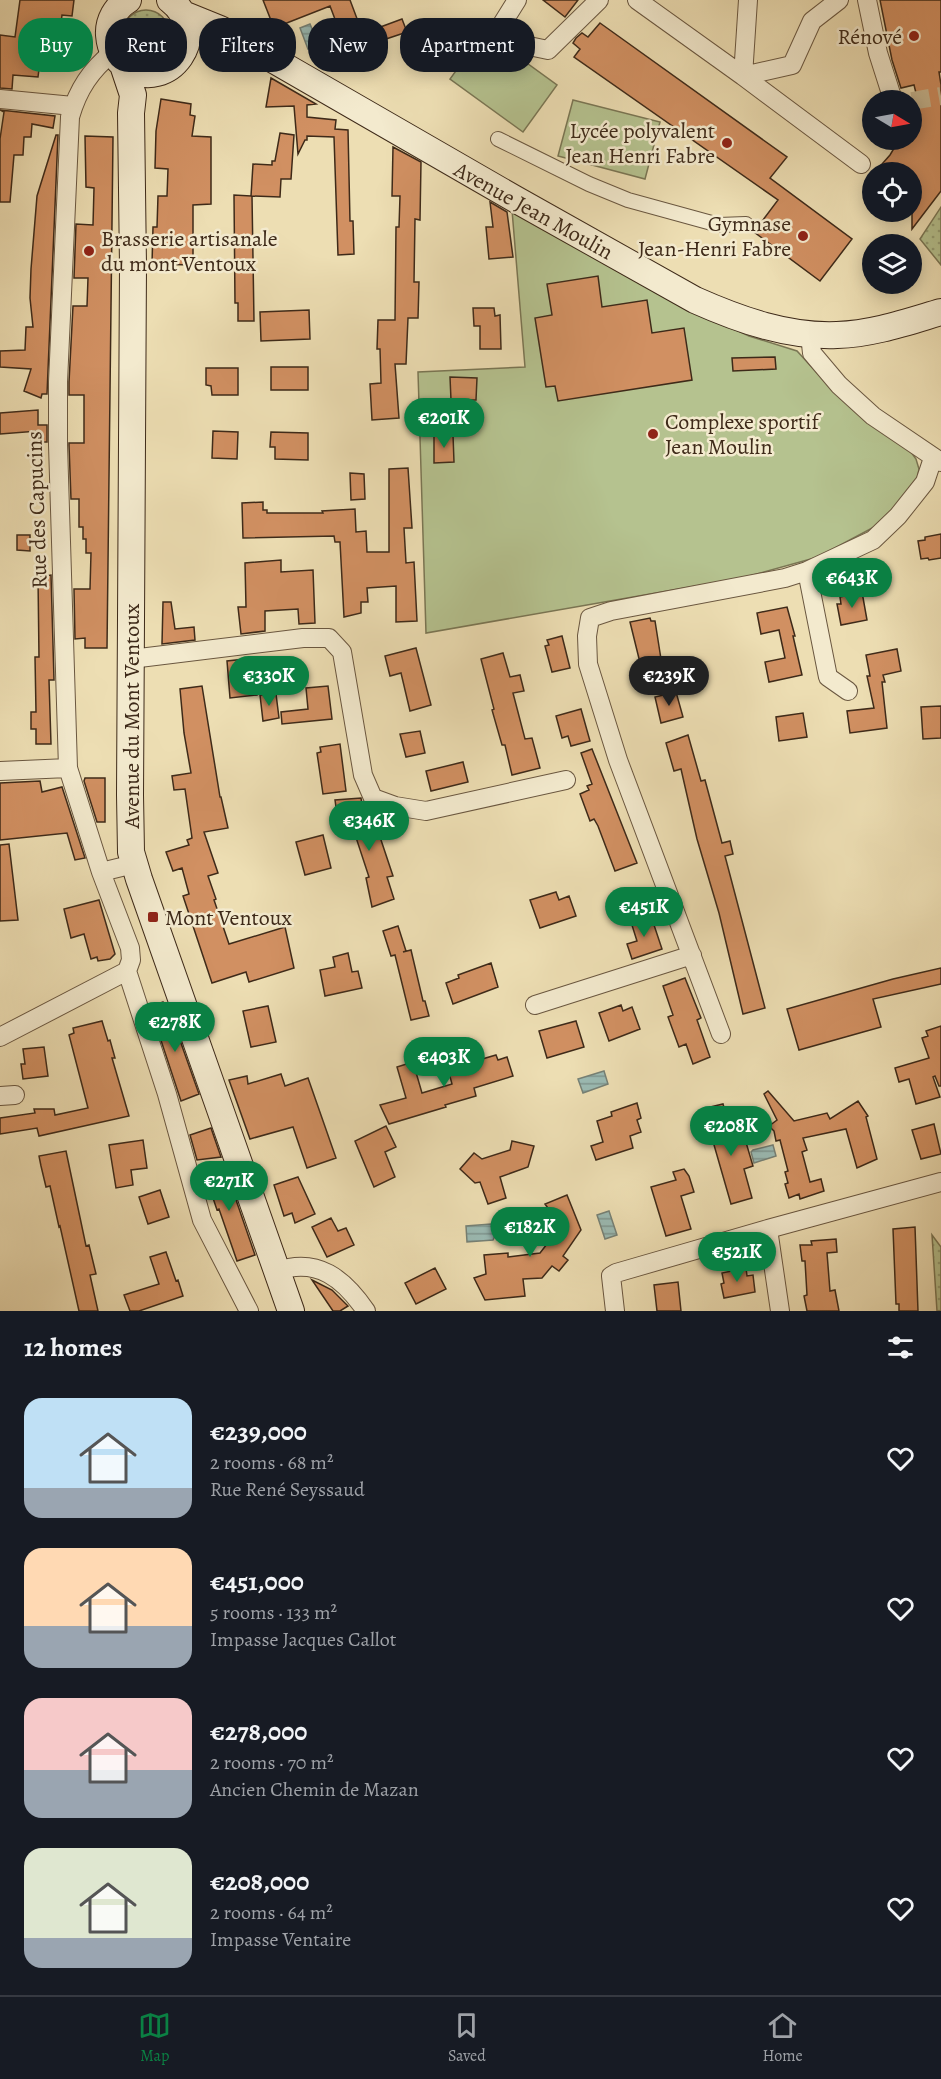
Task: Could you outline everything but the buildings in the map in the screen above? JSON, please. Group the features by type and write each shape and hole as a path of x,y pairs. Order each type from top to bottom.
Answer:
{"main road":[{"name":"Avenue du Mont Ventoux","path":"113,18 116,10 125,1"},
{"name":"Avenue Jean Moulin","path":"176,7 199,18"},
{"path":"187,24 187,42"},
{"name":"Avenue du Mont Ventoux","path":"124,72 133,95 131,113 133,266 130,831 134,864 291,1311"},
{"path":"139,72 150,74"},
{"path":"133,95 142,80 156,72"},
{"name":"Avenue Jean Moulin","path":"294,72 695,300 723,313 753,323 810,335 839,335 872,331 941,312"}],"street":[{"path":"518,0 502,24 530,46 548,50 599,0"},
{"path":"638,0 648,0"},
{"path":"638,0 861,164"},
{"path":"743,76 748,0"},
{"path":"743,76 792,65 812,21 839,0"},
{"path":"867,0 878,53 890,90"},
{"name":"Rue des Capucins","path":"105,63 95,67 81,87 70,117 58,382 68,768 100,872 130,948 131,960 127,971 167,1094 202,1220 249,1311"},
{"path":"0,99 73,106"},
{"path":"498,139 589,184 628,200 719,225 746,225"},
{"path":"721,1034 618,760 588,664 587,636 590,618 611,611 786,578 807,571 873,540 898,516 925,483 937,460 873,416 839,385 812,353 810,335"},
{"path":"807,571 828,678 848,691"},
{"path":"131,659 303,638 329,638 342,652 363,775 374,798 395,806 426,811 566,780"},
{"path":"0,771 68,768"},
{"path":"100,872 134,864"},
{"path":"535,1005 692,955"},
{"path":"0,1037 127,971"},
{"path":"615,1311 612,1276 616,1274 768,1229 941,1182"},
{"path":"768,1229 780,1311"},
{"path":"277,1271 300,1267 326,1272 346,1285 366,1311"}],"green space":[{"path":"146,10 162,17 129,18 137,12"},
{"path":"535,69 557,85 523,132 450,79 455,72 535,72"},
{"path":"573,100 660,122 645,179 558,156"},
{"path":"941,207 941,265 922,241 922,236"},
{"name":"Complexe sportif Jean Moulin","path":"512,210 704,315 749,336 797,351 830,387 911,452 916,459 919,469 917,480 893,513 876,526 818,557 742,578 426,633 418,372 525,367"},
{"path":"932,1235 941,1247 941,1311 937,1311"}],"water":[{"path":"308,25 308,49 300,28"},
{"path":"604,1071 608,1084 583,1093 578,1079"},
{"path":"773,1145 776,1156 754,1163 751,1152 753,1150"},
{"path":"609,1211 617,1235 605,1239 597,1215"},
{"path":"491,1224 497,1231 493,1240 467,1242 466,1226"}],"tunnel":[{"path":"922,99 941,96"}],"place":[{"name":"Rénové","path":"914,36"},
{"name":"Lycée polyvalent Jean Henri Fabre","path":"727,143"},
{"name":"Gymnase Jean-Henri Fabre","path":"803,236"},
{"name":"Brasserie artisanale du mont Ventoux","path":"89,251"},
{"name":"Complexe sportif Jean Moulin","path":"653,434"},
{"name":"Mont Ventoux","path":"153,917"}]}
